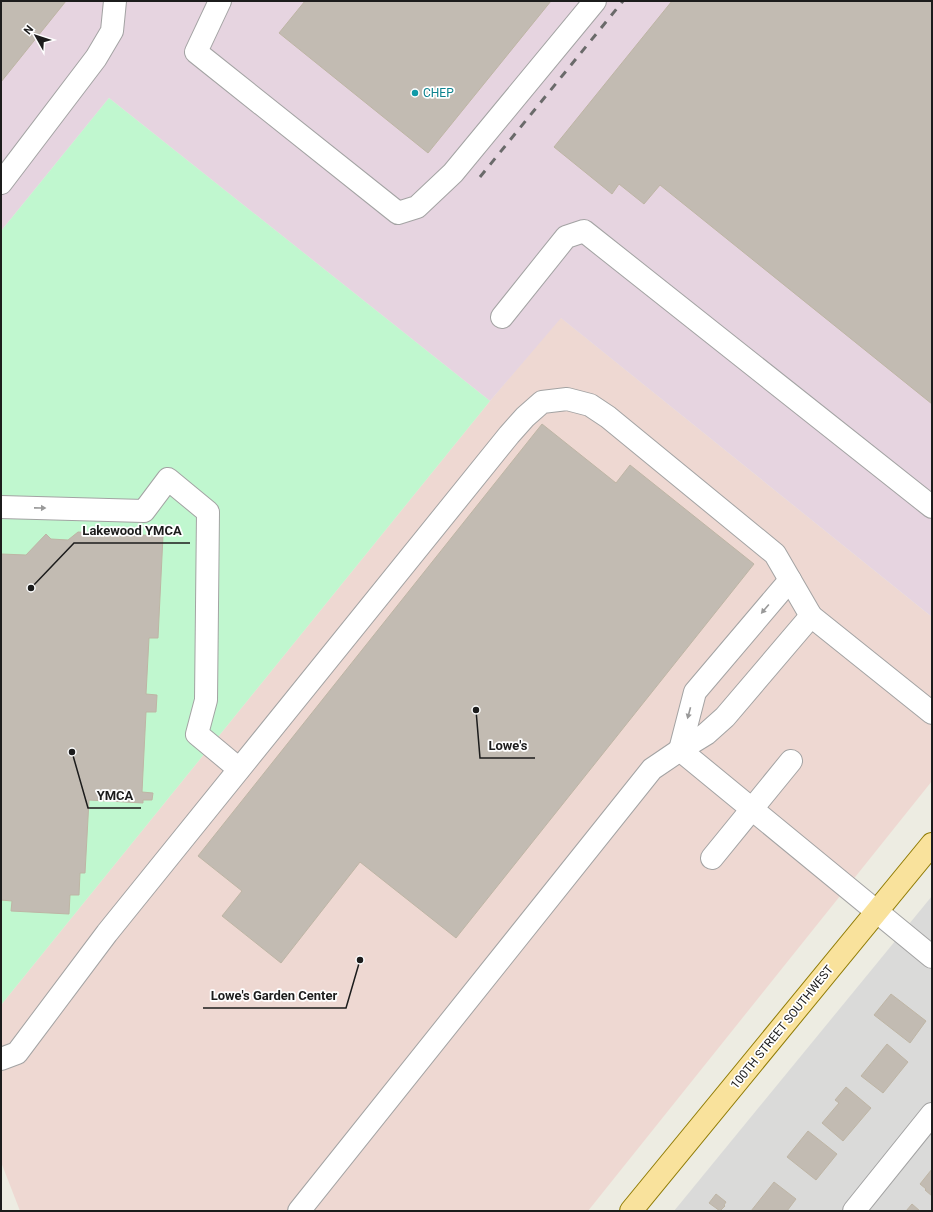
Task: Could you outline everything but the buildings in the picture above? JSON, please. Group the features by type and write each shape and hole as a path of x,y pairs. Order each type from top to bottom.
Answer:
{"main road":[{"name":"100TH STREET SOUTHWEST","path":"631,1211 932,844"}],"street":[{"path":"1,183 96,58 112,31 115,1"},
{"path":"220,1 196,52 398,213 417,207 453,173 595,1"},
{"path":"502,317 566,237 584,230 932,507"},
{"path":"1,1059 17,1053 107,933 239,769 509,435 525,416 542,402 567,399 590,405 608,417 775,554 811,616 932,713"},
{"path":"1,507 144,511 168,479 208,512 206,700 197,734 239,769"},
{"path":"680,750 695,692 790,580"},
{"path":"299,1211 652,769 706,734 725,717 811,616"},
{"path":"680,750 932,957"},
{"path":"712,858 790,761"},
{"path":"854,1211 932,1114"}],"shaded area":[{"path":"1,1 932,1 932,617 561,318 490,401 109,98 1,231"},
{"path":"560,317 932,617 932,781 588,1211 20,1211 1,1162 1,1005 490,401"},
{"path":"932,896 932,1211 674,1211"}],"green space":[{"path":"109,98 490,401 1,1005 1,231"}],"railway":[{"path":"480,177 623,1"}],"place":[{"name":"CHEP","path":"415,93"},
{"name":"Lakewood YMCA","path":"31,588"},
{"name":"Lowe's","path":"476,710"},
{"name":"YMCA","path":"72,752"},
{"name":"Lowe's Garden Center","path":"360,960"}]}
